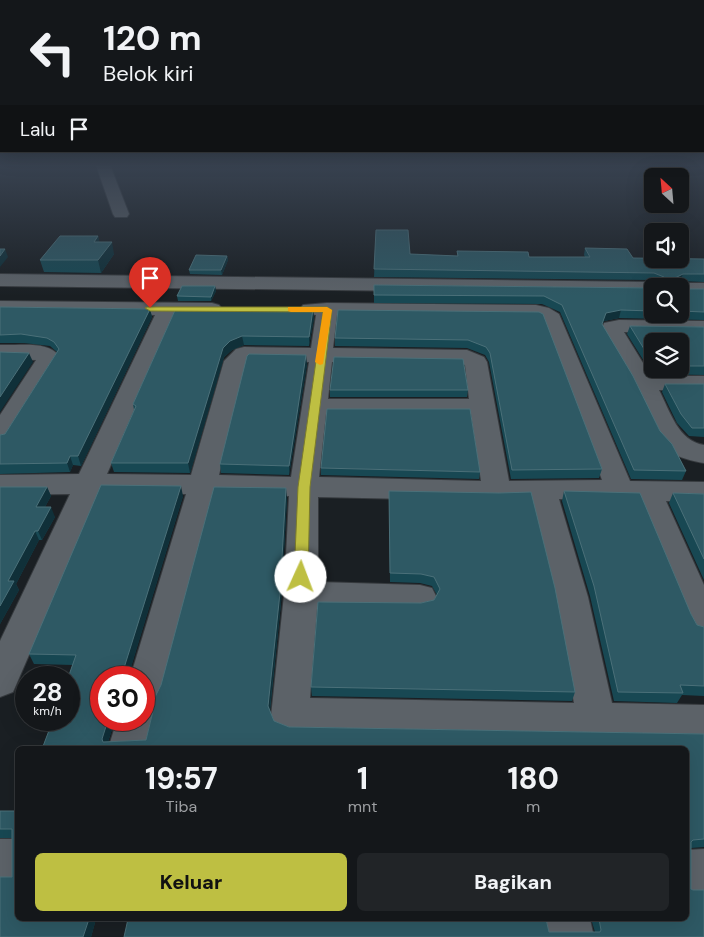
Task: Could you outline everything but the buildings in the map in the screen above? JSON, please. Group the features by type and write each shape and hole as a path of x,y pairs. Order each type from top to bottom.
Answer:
{"street":[{"path":"119,209 121,214"},
{"path":"0,280 644,288"},
{"path":"689,289 704,289"},
{"path":"0,680 168,308"},
{"path":"1,309 228,309"},
{"path":"288,309 536,311 547,314 552,318 633,490 704,623"},
{"path":"327,310 304,487 300,595 290,716 704,723"},
{"path":"704,327 619,326 612,328 644,383 671,439 677,445 704,454"},
{"path":"0,352 44,353 49,357 0,435"},
{"path":"152,666 203,484 234,361 244,354 467,356 476,362 497,491"},
{"path":"644,383 704,383"},
{"path":"314,406 482,407"},
{"path":"0,485 88,483 203,484 497,491 542,489 704,492"},
{"path":"542,489 571,597 597,722"},
{"path":"300,595 420,598"},
{"path":"129,746 133,731"},
{"path":"0,861 15,861"},
{"path":"689,873 704,872"},
{"path":"566,921 570,937"}],"slow traffic":[{"path":"291,309 327,310 320,362"}],"route":[{"path":"150,308 327,310 304,487 301,577"}]}
